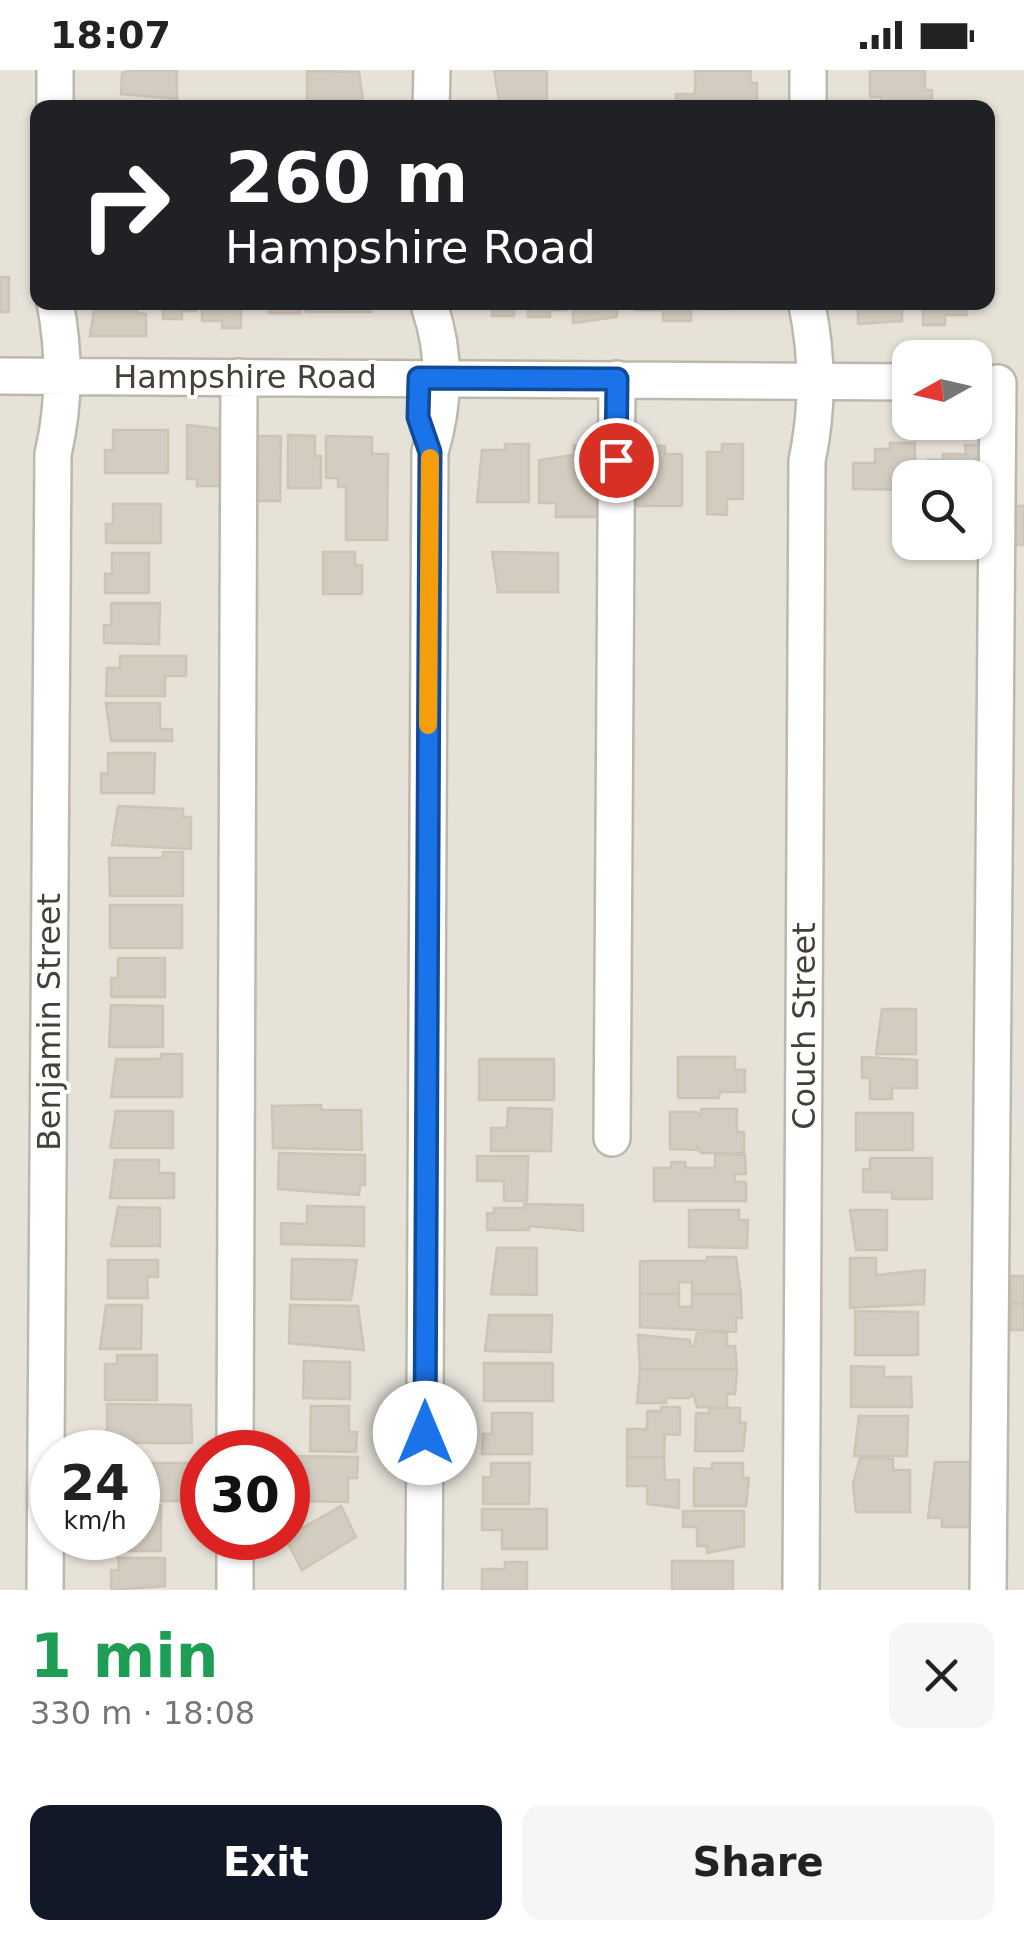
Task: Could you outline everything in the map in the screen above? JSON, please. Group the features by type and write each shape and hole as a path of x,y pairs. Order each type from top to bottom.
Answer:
{"street":[{"path":"54,100 55,70"},
{"path":"431,100 432,70"},
{"path":"808,70 808,100"},
{"name":"Benjamin Street","path":"45,1590 53,454 62,415 43,337 51,310"},
{"path":"424,1590 430,452 440,418 420,340 429,310"},
{"name":"Couch Street","path":"800,1590 807,461 815,422 806,382 816,346 808,310"},
{"name":"Hampshire Road","path":"0,376 892,382"},
{"path":"235,1430 240,377"},
{"path":"612,1138 617,379"},
{"path":"988,1590 999,383"},
{"path":"234,1590 235,1560"}],"shaded area":[{"path":"0,70 1024,70 1024,1590 0,1590"}],"building":[{"path":"177,70 177,99 121,94 122,73"},
{"path":"494,70 547,70 547,100 499,100"},
{"path":"870,70 925,70 925,90 932,90 932,100 870,97"},
{"path":"307,71 359,72 363,100 307,100"},
{"path":"695,71 751,71 750,83 757,83 757,100 676,100 676,94 695,94"},
{"path":"0,277 9,277 9,312 0,312"},
{"path":"94,310 137,310 146,314 146,336 90,336"},
{"path":"163,310 196,310 182,311 182,319 163,319"},
{"path":"202,310 241,310 241,328 222,328 222,321 202,321"},
{"path":"269,310 300,310 300,313"},
{"path":"306,310 340,310 340,312"},
{"path":"492,310 514,310 514,316 492,316"},
{"path":"528,310 550,310 550,317 528,317"},
{"path":"573,310 617,310 617,317 573,323"},
{"path":"663,310 691,310 691,321 663,321"},
{"path":"858,310 902,310 902,321 858,324"},
{"path":"923,310 967,310 967,315 945,315 945,325 923,325"},
{"path":"187,425 232,430 231,486 197,486 197,479 187,479"},
{"path":"113,430 168,430 168,473 105,473 105,450 113,450"},
{"path":"288,435 315,436 315,456 321,456 321,488 288,488"},
{"path":"249,436 281,436 280,501 249,501"},
{"path":"326,436 372,437 372,454 388,454 387,540 346,540 346,487 338,487 338,478 326,478"},
{"path":"890,443 915,443 915,460 892,460 892,490 853,489 853,463 875,463 875,449 890,449"},
{"path":"505,444 529,444 529,502 477,502 482,450 505,450"},
{"path":"722,444 743,444 743,499 727,499 727,515 707,514 707,452 722,452"},
{"path":"574,445 603,445 612,517 556,517 556,503 539,503 539,460 574,455"},
{"path":"965,445 987,445 987,460 943,460 943,454 966,454"},
{"path":"637,446 665,446 665,454 682,454 682,506 637,506"},
{"path":"113,504 161,504 161,543 106,543 106,524 113,524"},
{"path":"1012,506 1024,506 1024,545 1012,545"},
{"path":"323,552 355,552 355,565 362,565 362,594 323,594"},
{"path":"492,552 558,553 558,592 498,592"},
{"path":"112,553 149,553 149,593 105,593 105,574 112,574"},
{"path":"111,603 160,603 159,644 104,643 104,625 111,625"},
{"path":"120,656 186,656 186,676 165,676 165,696 106,696 107,668 120,668"},
{"path":"106,703 160,703 160,729 172,729 172,741 111,741"},
{"path":"108,753 155,753 154,793 101,793 101,773 108,774"},
{"path":"118,806 183,809 183,817 191,817 191,849 112,845"},
{"path":"163,852 183,852 183,896 110,896 109,858 163,858"},
{"path":"110,905 182,905 182,948 110,948"},
{"path":"118,958 165,958 165,997 111,997 111,978 118,978"},
{"path":"111,1005 163,1006 163,1047 109,1047"},
{"path":"882,1009 916,1009 916,1054 876,1054"},
{"path":"161,1054 182,1054 182,1097 111,1097 116,1059 161,1059"},
{"path":"678,1057 735,1057 735,1070 745,1070 745,1092 720,1092 719,1098 678,1098"},
{"path":"862,1057 917,1060 917,1088 892,1088 892,1099 870,1099 870,1078 862,1078"},
{"path":"479,1059 554,1059 554,1100 479,1100"},
{"path":"321,1105 321,1110 361,1110 362,1150 273,1148 272,1106"},
{"path":"508,1108 552,1109 551,1151 491,1151 491,1128 507,1128"},
{"path":"701,1109 737,1109 737,1132 744,1132 744,1153 701,1153 697,1145 697,1150 670,1149 670,1112 697,1112 701,1117"},
{"path":"116,1111 173,1111 173,1148 110,1148"},
{"path":"856,1113 913,1113 913,1150 856,1150"},
{"path":"279,1153 365,1155 365,1185 360,1185 359,1195 278,1189"},
{"path":"715,1154 745,1155 746,1174 735,1174 735,1182 746,1182 746,1201 654,1201 654,1168 671,1168 671,1162 685,1162 686,1168 715,1168"},
{"path":"477,1156 528,1156 527,1201 504,1201 504,1181 477,1181"},
{"path":"870,1158 932,1158 932,1199 892,1199 892,1192 863,1192 863,1169 870,1169"},
{"path":"115,1160 159,1160 159,1173 174,1173 174,1198 110,1198"},
{"path":"524,1204 583,1205 583,1231 529,1226 529,1230 487,1230 487,1213 494,1213 494,1208 524,1208"},
{"path":"307,1206 364,1207 364,1246 281,1244 281,1223 307,1224"},
{"path":"118,1207 160,1208 160,1246 111,1246"},
{"path":"689,1210 739,1210 739,1220 748,1220 747,1248 689,1247"},
{"path":"850,1210 887,1210 887,1250 856,1250"},
{"path":"497,1248 537,1248 537,1295 491,1294"},
{"path":"707,1257 736,1257 741,1294 692,1294 692,1282 679,1282 679,1294 640,1294 640,1261 707,1261"},
{"path":"850,1258 876,1258 876,1275 925,1270 924,1304 850,1308"},
{"path":"292,1259 357,1260 351,1300 291,1299"},
{"path":"108,1260 158,1260 158,1277 147,1277 148,1298 108,1298"},
{"path":"1011,1276 1024,1276 1024,1304 1011,1303"},
{"path":"640,1294 679,1294 679,1307 692,1307 692,1294 741,1294 742,1318 736,1318 736,1332 640,1327"},
{"path":"1011,1303 1024,1304 1024,1330 1011,1330"},
{"path":"106,1305 142,1305 141,1349 100,1349"},
{"path":"290,1305 358,1306 364,1350 289,1343"},
{"path":"855,1311 918,1312 918,1355 855,1355"},
{"path":"489,1315 552,1315 551,1352 485,1351"},
{"path":"697,1332 727,1332 727,1346 735,1346 737,1369 640,1369 638,1335 690,1340 690,1346 694,1346"},
{"path":"117,1355 157,1355 157,1400 105,1400 105,1364 117,1364"},
{"path":"304,1361 350,1362 350,1399 303,1398"},
{"path":"484,1363 553,1363 553,1401 484,1401"},
{"path":"851,1366 884,1367 884,1377 911,1377 912,1407 851,1407"},
{"path":"640,1369 737,1369 735,1394 727,1394 727,1408 697,1407 693,1394 689,1398 666,1398 666,1403 637,1403"},
{"path":"107,1404 191,1405 192,1430 180,1430 180,1443 160,1443 160,1430 107,1430"},
{"path":"311,1406 349,1406 349,1432 357,1432 356,1452 310,1451"},
{"path":"661,1407 680,1407 680,1435 665,1434 664,1457 627,1457 627,1429 647,1429 647,1411 661,1411"},
{"path":"709,1408 740,1408 740,1423 746,1423 743,1451 695,1451 696,1413 709,1413"},
{"path":"492,1413 532,1413 532,1454 482,1454 483,1434 492,1434"},
{"path":"859,1416 908,1416 907,1456 854,1456"},
{"path":"310,1456 358,1457 357,1478 348,1478 348,1502 310,1501"},
{"path":"627,1457 664,1457 665,1480 679,1480 679,1508 647,1504 647,1486 627,1486"},
{"path":"860,1458 893,1459 893,1470 910,1470 910,1512 856,1512 853,1484"},
{"path":"935,1462 973,1462 973,1527 942,1527 942,1518 928,1518"},
{"path":"160,1463 180,1463 180,1501 160,1501"},
{"path":"491,1463 530,1463 529,1504 483,1504 483,1477 491,1477"},
{"path":"712,1463 743,1463 743,1478 749,1478 746,1506 694,1506 694,1468 712,1469"},
{"path":"341,1506 356,1537 302,1570 297,1560 310,1560 310,1524"},
{"path":"482,1509 547,1509 547,1549 502,1549 502,1530 482,1530"},
{"path":"683,1511 744,1511 744,1546 707,1553 707,1546 697,1546 697,1527 683,1527"},
{"path":"165,1558 165,1586 111,1590 111,1570 119,1570 118,1560"},
{"path":"672,1561 733,1561 733,1590 672,1590"},
{"path":"505,1562 527,1562 527,1590 482,1590 482,1569 505,1569"}],"slow traffic":[{"path":"428,725 430,458"}],"route":[{"path":"425,1433 430,452 418,417 419,378 617,379 616,460"}]}
